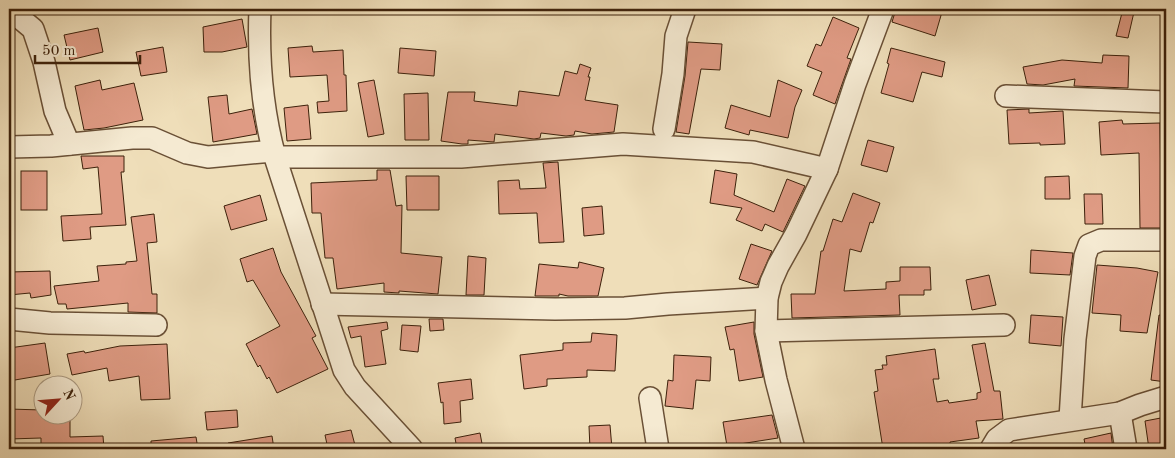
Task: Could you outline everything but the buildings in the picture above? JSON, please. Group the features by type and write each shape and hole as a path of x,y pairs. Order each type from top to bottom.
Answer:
{"street":[{"path":"9,9 33,29 44,62 55,111 69,144"},
{"path":"260,9 259,33 262,90 267,129 344,370 348,378 412,449"},
{"path":"664,129 673,74 676,36 685,9"},
{"path":"794,449 776,380 766,331 766,298 778,266 796,234 827,169 855,84 883,9"},
{"path":"1006,96 1166,102"},
{"path":"9,147 152,138 187,153 208,156 274,154 462,157 624,144 753,152 827,169"},
{"path":"1070,420 1075,339 1085,256 1089,246 1101,240 1166,240"},
{"path":"322,304 555,309 625,308 766,298"},
{"path":"9,319 50,323 156,325"},
{"path":"766,331 1004,325"},
{"path":"991,449 997,439 1009,430 1120,413 1166,397"},
{"path":"650,398 658,449"},
{"path":"1120,413 1126,449"}]}
